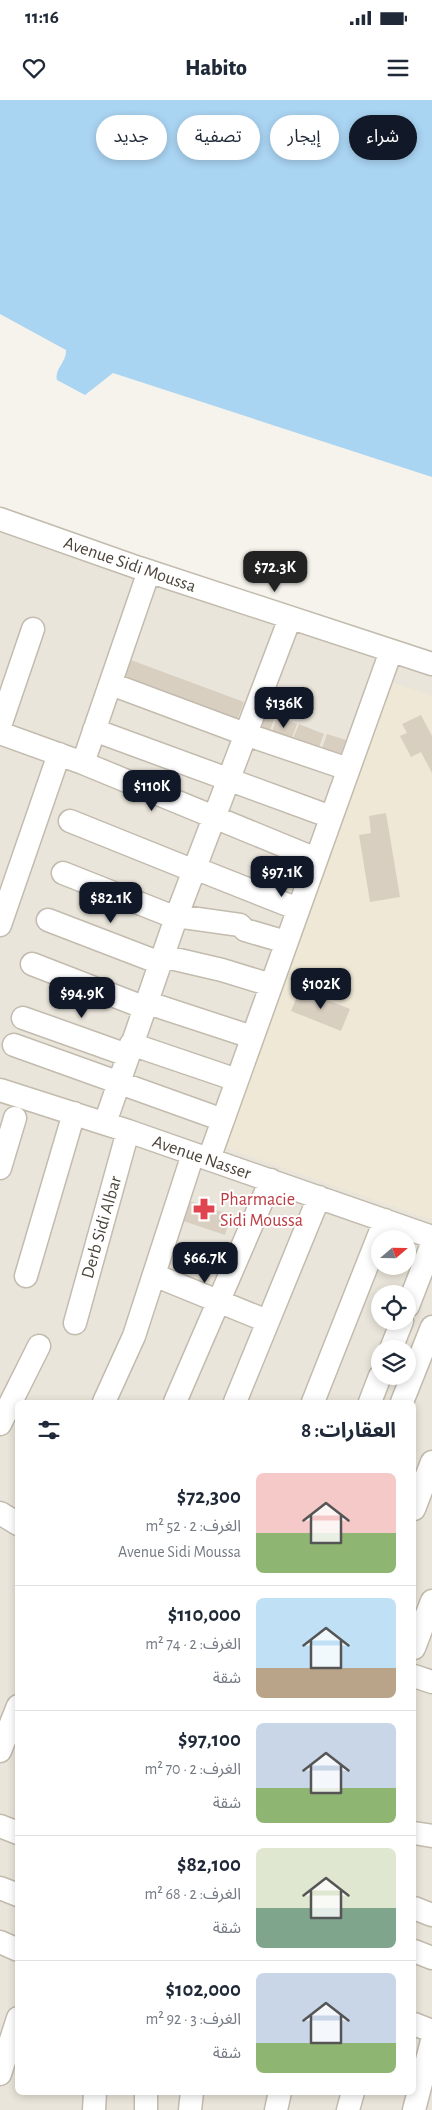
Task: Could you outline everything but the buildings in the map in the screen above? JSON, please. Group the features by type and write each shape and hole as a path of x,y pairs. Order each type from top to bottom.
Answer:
{"street":[{"name":"Avenue Sidi Moussa","path":"0,520 106,557 432,664"},
{"path":"83,763 149,571"},
{"path":"105,1123 144,1004 290,618"},
{"path":"0,726 33,630"},
{"path":"105,1400 134,1336 154,1275 201,1156 223,1120 390,651"},
{"path":"111,684 348,769"},
{"path":"94,730 331,817"},
{"path":"0,733 83,763 316,859"},
{"path":"0,925 59,754"},
{"path":"70,821 186,868 298,909"},
{"path":"63,873 169,914 240,925 245,930 286,942"},
{"path":"48,920 161,959 222,970 271,985"},
{"path":"32,964 144,1004 252,1037"},
{"path":"24,1018 237,1080"},
{"path":"14,1045 223,1120"},
{"name":"Avenue Nasser","path":"0,1090 18,1109 74,1113 432,1237"},
{"path":"0,1168 18,1109"},
{"path":"26,1276 74,1113"},
{"name":"Derb Sidi Albar","path":"74,1323 128,1131"},
{"path":"176,1400 271,1180"},
{"path":"236,1400 318,1197"},
{"path":"313,1400 385,1220"},
{"path":"416,1285 432,1244"},
{"path":"154,1275 267,1321"},
{"path":"403,1400 432,1327"},
{"path":"0,1424 40,1346"},
{"path":"371,1400 377,1385"},
{"path":"416,1505 428,1486 432,1462"},
{"path":"0,1513 15,1522"},
{"path":"416,1643 432,1601"},
{"path":"416,1677 432,1682"},
{"path":"0,1752 15,1714"},
{"path":"0,1826 15,1833"},
{"path":"416,1833 432,1836"},
{"path":"0,1888 15,1894"},
{"path":"416,1909 432,1915"},
{"path":"0,1942 15,1949"},
{"path":"416,1952 432,1958"},
{"path":"0,2074 15,2027"},
{"path":"414,2110 427,2029"},
{"path":"94,2095 94,2110"},
{"path":"146,2095 146,2110"},
{"path":"190,2110 192,2095"},
{"path":"276,2110 279,2095"},
{"path":"348,2110 352,2095"}],"shaded area":[{"path":"0,507 432,657 432,2110 0,2110"},
{"path":"381,679 432,696 432,1220 218,1145"}],"water":[{"path":"0,100 432,100 432,477 113,373 85,395 57,380 57,372 65,358 66,350 0,314"}],"place":[{"name":"Pharmacie Sidi Moussa","path":"204,1209"}]}
